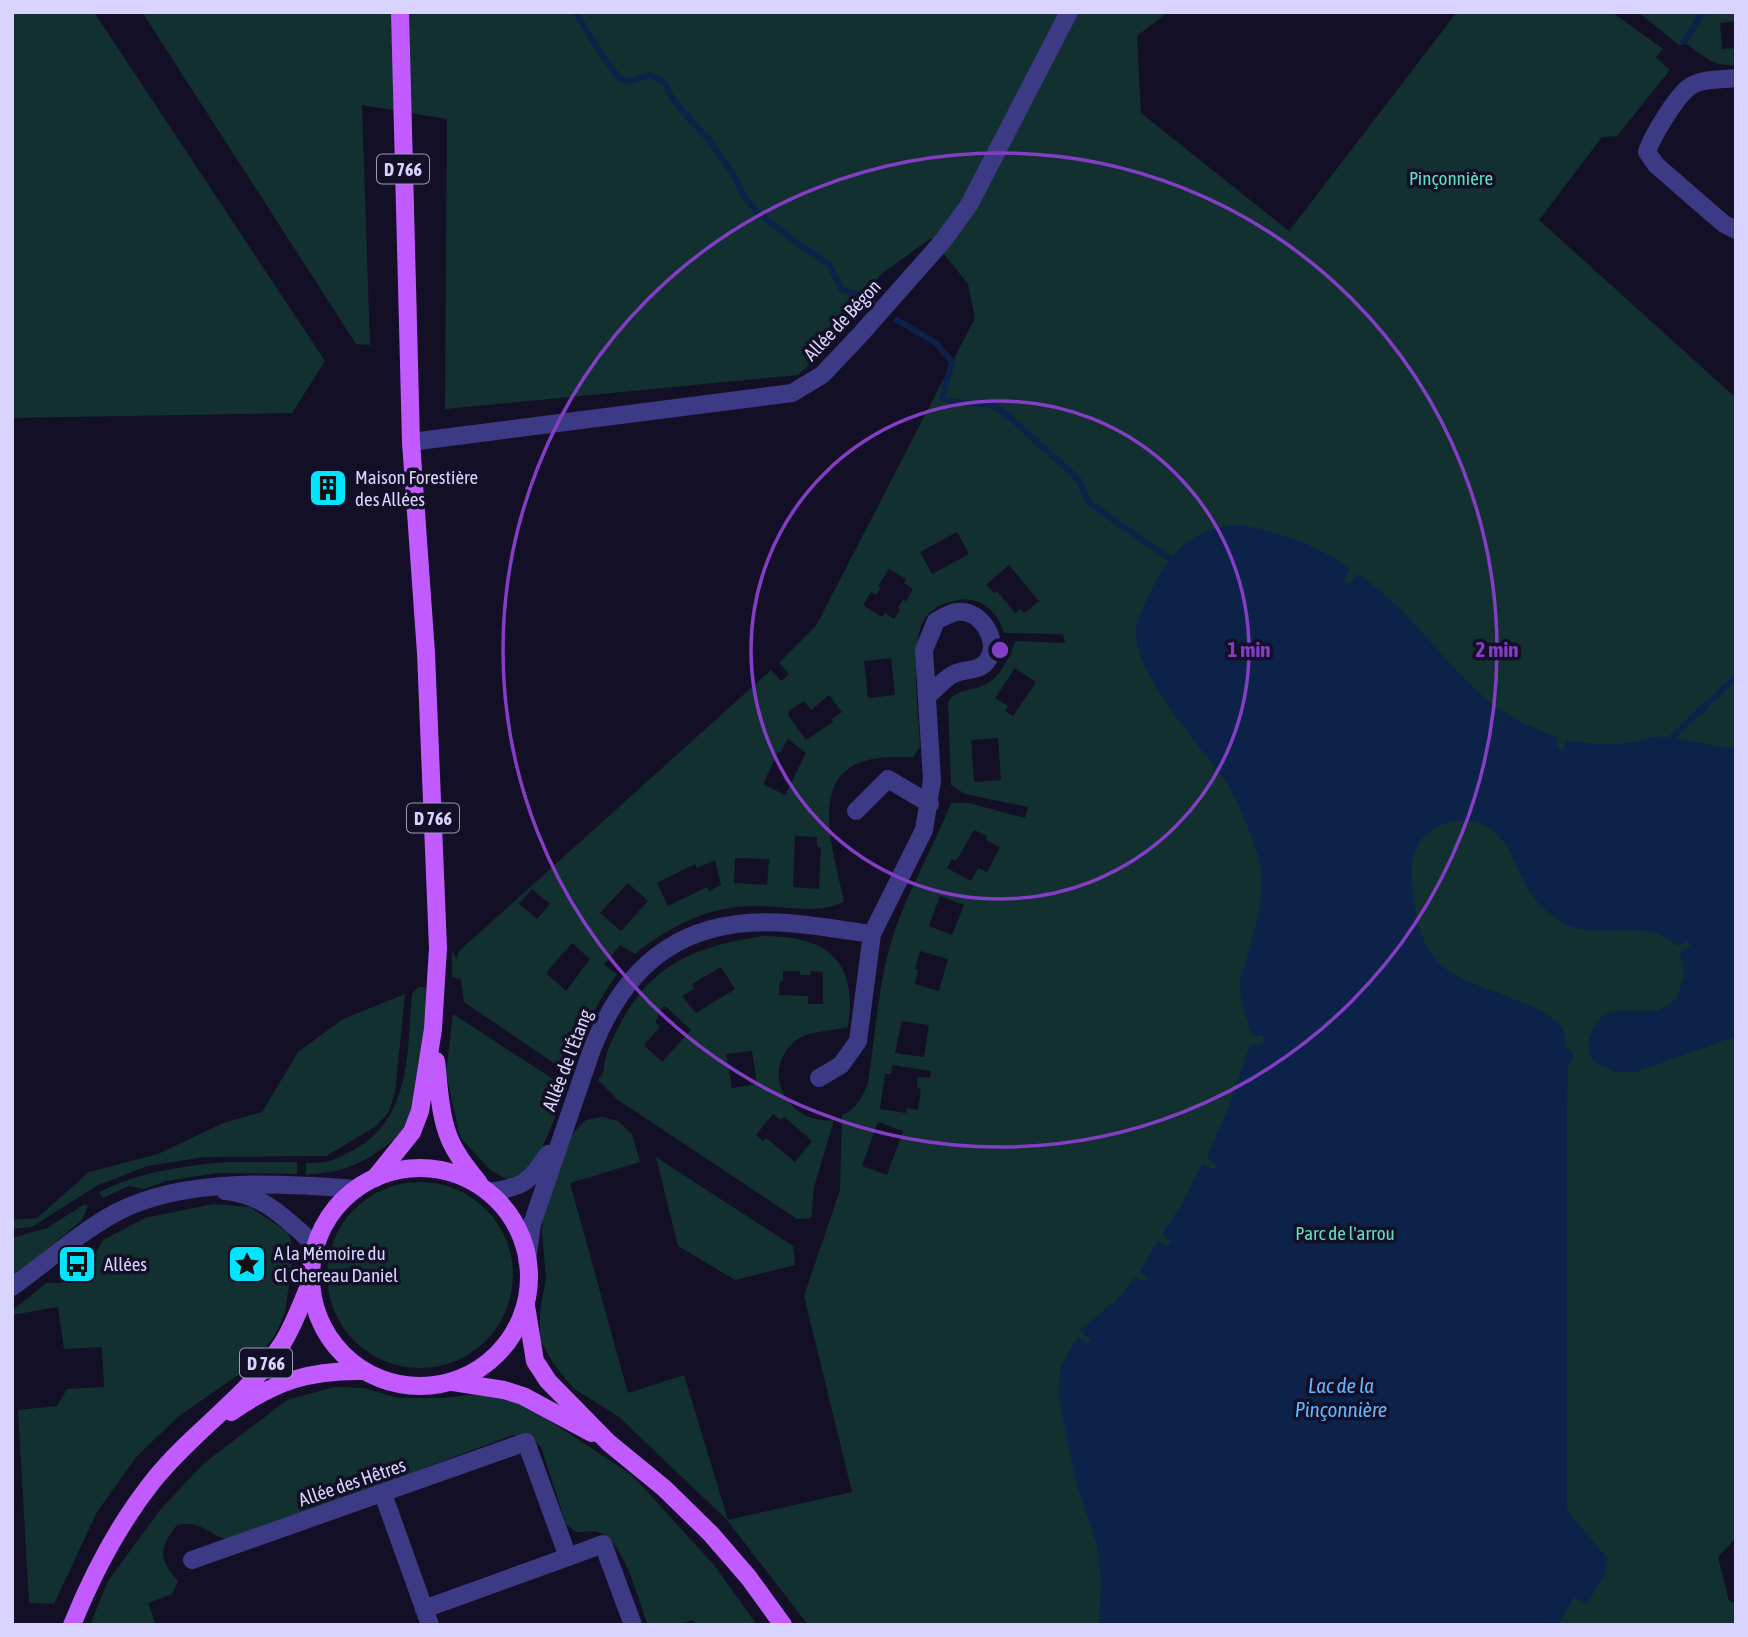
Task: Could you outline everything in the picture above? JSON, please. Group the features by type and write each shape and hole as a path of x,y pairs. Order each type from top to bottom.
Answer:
{"main road":[{"name":"D 766","path":"72,1625 90,1581 120,1525 155,1479 264,1367 281,1344 311,1281 315,1245 325,1223 339,1204 356,1189 375,1178 412,1132 420,1111 433,1029 438,911 426,653 411,442 400,12"},
{"name":"D 766","path":"433,1029 440,1100 447,1133 461,1160 485,1190"},
{"path":"375,1178 402,1169 429,1168 457,1174 485,1190 502,1206 514,1223 527,1261 525,1303 535,1360 548,1381 609,1443 664,1488 711,1534 749,1578 783,1625"},
{"path":"311,1281 313,1302 320,1323 346,1358 364,1371"},
{"name":"D 766","path":"202,1432 242,1404 279,1383 334,1370 364,1371 405,1385 428,1386 449,1382 484,1365 498,1353 519,1321 525,1303"},
{"path":"449,1382 523,1396 609,1443"}],"street":[{"name":"Allée de Bégon","path":"411,442 792,393 822,375 942,242 969,205 1069,12"},
{"path":"1736,78 1706,81 1689,87 1651,138 1647,152 1656,165 1724,224 1736,230"},
{"path":"819,1078 841,1065 858,1041 872,934 924,830 932,780 924,650 936,621 958,611 978,617 989,632 992,652 986,663 973,670 953,673 927,696"},
{"path":"856,811 888,779 930,804"},
{"name":"Allée de l'Étang","path":"527,1261 532,1223 603,1021 618,996 642,966 670,946 716,928 743,924 785,923 872,934"},
{"name":"Allée de l'Étang","path":"485,1190 519,1187 537,1172 564,1127"},
{"path":"12,1287 89,1229 118,1212 159,1197 248,1183 356,1189"},
{"path":"201,1189 255,1198 286,1218 315,1245"},
{"name":"Allée des Hêtres","path":"192,1560 526,1442 568,1557"},
{"path":"383,1494 427,1617 603,1544 633,1625"}],"green space":[{"path":"12,12 94,12 325,361 292,413 12,418"},
{"name":"Parc de l'arrou","path":"142,12 1168,12 1137,36 1141,113 1289,231 1457,12 1612,12 1663,49 1656,57 1670,70 1617,136 1602,137 1539,220 1736,398 1736,1538 1718,1557 1729,1601 1736,1603 1736,1625 808,1625 727,1520 619,1417 573,1388 553,1363 540,1340 540,1311 546,1278 543,1219 572,1134 586,1120 603,1117 618,1121 632,1134 640,1162 570,1183 628,1393 684,1375 728,1520 852,1492 804,1296 840,1190 842,1115 855,1106 868,1083 881,986 889,949 908,898 951,803 969,803 1025,818 1028,807 965,794 951,785 948,702 956,694 983,686 998,675 1016,641 1065,643 1063,634 1004,633 992,612 983,604 969,599 946,603 930,613 922,624 916,651 920,747 913,757 879,758 859,763 843,773 834,788 829,825 844,902 815,909 764,906 728,908 680,925 635,954 620,945 604,965 617,974 561,1065 558,1066 464,1002 461,979 452,977 452,950 457,960 458,952 771,670 781,681 789,674 779,663 816,626 975,318 968,284 931,238 880,275 833,343 798,375 445,409 447,119 362,105 370,345 356,344","holes":["957,532 969,554 932,574 920,552","1009,565 1039,601 1024,613 1020,609 1015,613 997,591 994,593 986,585","889,569 906,579 904,583 913,589 906,601 903,600 894,619 885,613 882,617 863,605 871,592 876,595 881,588 878,586","891,658 895,695 868,698 864,661","1015,668 1036,682 1013,716 1005,711 1008,706 995,698","829,695 842,712 832,719 833,722 806,740 788,715 790,710 804,701 811,710","998,738 1001,780 974,782 971,740","788,739 806,753 785,795 763,784 778,752 780,753","974,830 1000,847 987,872 978,868 971,881 947,868 952,859 956,861","795,836 817,837 817,847 821,848 819,889 793,887","735,858 769,859 767,885 734,883","715,860 721,885 709,891 707,887 668,906 657,883 695,864 697,868","628,883 648,901 621,931 600,913","532,889 550,904 537,919 519,904","940,896 964,905 952,935 929,926","572,943 590,959 566,991 546,973","920,951 948,959 939,991 915,984 918,970 915,969","902,1021 929,1025 924,1057 895,1053","892,1065 931,1071 930,1078 918,1077 917,1088 921,1089 918,1110 907,1108 906,1113 880,1109 885,1074 891,1074","878,1122 903,1131 887,1175 862,1166"]},
{"path":"1638,12 1736,12 1736,21 1720,23 1722,49 1736,48 1736,65 1715,62 1686,44 1702,19 1680,46"},
{"path":"763,936 786,937 821,947 834,957 843,969 848,985 848,1027 800,1038 784,1054 779,1068 779,1082 784,1095 793,1106 804,1115 818,1120 834,1120 814,1187 811,1218 797,1219 618,1100 598,1080 617,1029 632,1004 661,972 697,952","holes":["721,967 735,989 696,1013 682,996 694,989 692,984","783,971 800,971 800,975 810,975 811,971 823,972 823,1004 808,1004 808,996 779,995 780,981 783,981","665,1006 691,1030 662,1062 644,1045 660,1027 655,1022 658,1013","752,1051 757,1084 732,1088 726,1054","773,1114 781,1120 784,1117 812,1141 795,1162 766,1138 763,1141 756,1135"]},
{"path":"419,987 425,987 427,991 423,1042 414,1100 404,1127 385,1147 360,1162 338,1170 306,1175 306,1163 327,1161 350,1152 375,1134 388,1118 403,1079 412,993"},
{"path":"405,994 395,1093 388,1113 375,1127 326,1156 204,1157 148,1166 98,1185 32,1227 12,1229 12,1220 37,1218 89,1172 158,1154 223,1123 262,1112 298,1052 343,1019"},
{"path":"453,1014 567,1088 536,1163 513,1183 490,1170 460,1137 446,1073"},
{"path":"656,1157 793,1246 795,1265 735,1280 678,1246"},
{"path":"227,1162 297,1162 297,1174 217,1173 166,1181 144,1189 129,1186 103,1198 99,1192 130,1179 162,1171"},
{"path":"420,1182 456,1189 486,1209 506,1239 513,1275 506,1311 486,1341 456,1361 420,1368 384,1361 354,1341 334,1311 327,1275 334,1239 354,1209 384,1189"},
{"path":"85,1204 88,1206 82,1220 12,1278 12,1238 47,1228"},
{"path":"213,1204 250,1207 288,1232 294,1249 285,1313 275,1335 251,1366 179,1416 137,1456 97,1512 54,1604 29,1603 18,1410 57,1406 67,1389 104,1387 102,1347 64,1349 58,1307 12,1315 12,1311 46,1283 60,1283 96,1252 103,1240 145,1218"},
{"path":"334,1387 364,1388 398,1398 444,1398 485,1393 518,1400 632,1475 714,1565 757,1625 698,1625 692,1620 679,1625 648,1625 629,1572 616,1546 598,1532 576,1532 566,1524 541,1447 533,1440 513,1435 230,1541 199,1526 177,1525 167,1540 163,1553 167,1566 178,1581 172,1594 148,1603 156,1625 90,1625 108,1581 160,1510 203,1464 287,1400"}],"water":[{"name":"Lac de la Pinçonnière","path":"1242,525 1299,541 1326,553 1350,569 1344,581 1349,584 1357,574 1377,588 1412,621 1477,691 1510,716 1558,738 1557,749 1563,751 1566,740 1616,744 1654,737 1736,748 1736,1036 1635,1072 1617,1072 1595,1063 1589,1051 1590,1037 1595,1025 1609,1013 1659,1009 1676,999 1684,977 1680,953 1691,945 1688,941 1677,946 1652,932 1590,930 1561,922 1545,910 1532,895 1501,838 1488,827 1474,822 1454,821 1433,829 1422,839 1413,858 1415,908 1422,935 1435,958 1457,976 1549,1016 1561,1027 1566,1047 1574,1054 1568,1066 1567,1103 1567,1510 1608,1559 1605,1574 1587,1604 1574,1597 1558,1625 1099,1625 1101,1583 1097,1545 1076,1482 1058,1393 1061,1366 1078,1337 1087,1344 1091,1340 1080,1330 1116,1299 1135,1277 1145,1282 1148,1278 1140,1271 1158,1241 1167,1246 1171,1241 1162,1234 1183,1202 1201,1165 1213,1170 1216,1166 1207,1157 1225,1116 1250,1045 1263,1043 1263,1036 1252,1036 1240,990 1241,976 1261,898 1262,875 1258,854 1222,776 1170,708 1146,668 1136,632 1139,617 1153,588 1166,565 1181,547 1199,535 1219,527"}],"waterway":[{"path":"575,12 619,78 631,81 648,75 657,77 666,84 672,99 709,140 756,211 829,264 841,289 870,299 875,305"},
{"path":"1683,42 1703,12"},
{"path":"897,320 936,343 952,362 942,398 955,402 993,405 1079,480 1088,502 1176,563"},
{"path":"1666,743 1736,677"}],"place":[{"name":"Maison Forestière des Allées","path":"328,488"},
{"name":"Allées","path":"77,1264"},
{"name":"A la Mémoire du Cl Chereau Daniel","path":"247,1264"}],"park label":[{"name":"Pinçonnière","path":"1451,178"}]}
